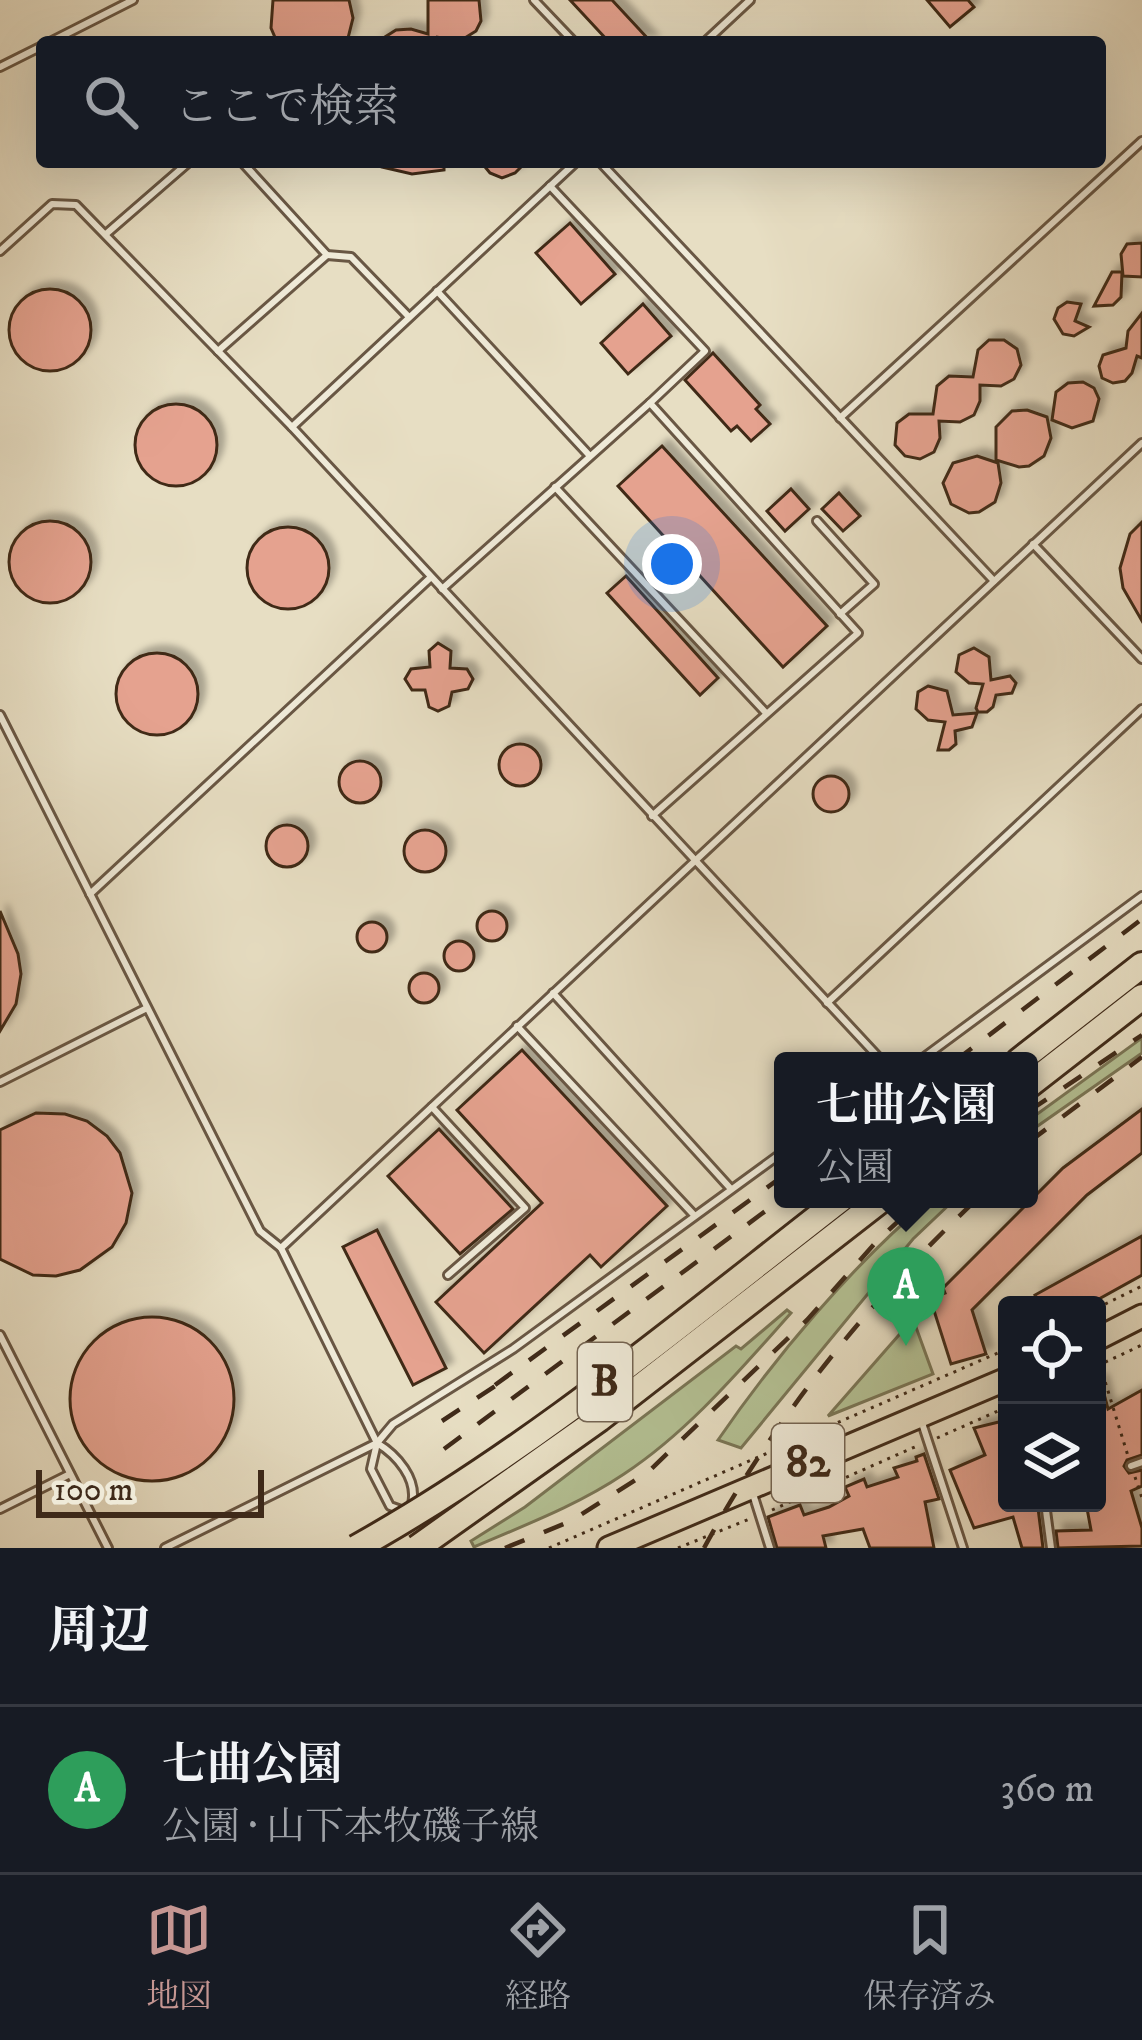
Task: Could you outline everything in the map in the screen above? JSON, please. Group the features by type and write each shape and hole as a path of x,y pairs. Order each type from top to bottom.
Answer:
{"highway":[{"path":"1034,1052 1142,968"},
{"path":"1038,1081 1142,1000"},
{"name":"B","path":"360,1548 470,1479 586,1396 832,1208"},
{"name":"B","path":"424,1548 596,1427 874,1208"}],"main road":[{"path":"1106,1334 1142,1316"},
{"name":"82","path":"609,1548 998,1383"}],"lane":[{"path":"62,36 133,0"},
{"path":"534,0 568,36"},
{"path":"711,36 750,0"},
{"path":"0,67 36,49"},
{"path":"840,418 1142,141"},
{"path":"105,235 182,168"},
{"path":"247,168 327,255 351,257 409,317"},
{"path":"292,427 570,168"},
{"path":"606,168 994,581"},
{"path":"442,589 705,350 550,186"},
{"path":"0,251 52,204 76,205 292,427 873,1052"},
{"path":"218,351 327,255"},
{"path":"436,291 590,456"},
{"path":"650,403 858,633 652,816"},
{"path":"281,1248 1142,443"},
{"path":"555,487 767,714"},
{"path":"817,521 874,584 840,614"},
{"path":"1033,544 1142,659"},
{"path":"90,894 431,577"},
{"path":"827,1004 1142,709"},
{"path":"0,715 260,1231 281,1248 377,1443 397,1454 414,1493 410,1512 424,1548"},
{"path":"931,1052 1142,896"},
{"path":"553,994 731,1189"},
{"path":"0,1082 148,1008"},
{"path":"518,1026 694,1215"},
{"path":"431,1107 525,1208 448,1275"},
{"path":"165,1548 377,1443 393,1424 513,1349 774,1158"},
{"path":"0,1335 108,1548"},
{"path":"919,1416 963,1548"},
{"path":"377,1443 371,1469 390,1506 410,1512"},
{"path":"1131,1466 1142,1462"},
{"path":"0,1509 70,1474"},
{"path":"751,1488 770,1548"},
{"path":"1046,1512 1051,1548"}],"path":[{"path":"1106,1304 1142,1286"},
{"path":"1106,1363 1142,1346"},
{"path":"549,1548 998,1353"},
{"path":"1106,1388 1142,1498"},
{"path":"678,1548 998,1412"}],"green space":[{"path":"1142,1038 1142,1053 1038,1126 1038,1113"},
{"path":"921,1208 946,1208 913,1239 741,1448 718,1440 764,1376 873,1252"},
{"path":"787,1310 791,1313 733,1378 648,1457 588,1495 474,1547 471,1541 525,1507"},
{"path":"913,1319 933,1374 828,1416"}],"building":[{"path":"273,0 349,0 353,18 348,36 274,36"},
{"path":"428,0 479,0 481,21 468,36 386,36 411,29 428,34"},
{"path":"570,0 612,0 645,36 603,36"},
{"path":"927,0 968,0 974,7 950,27"},
{"path":"386,168 444,168 444,170 412,174"},
{"path":"486,168 520,168 502,178"},
{"path":"570,223 615,274 581,304 536,253"},
{"path":"1142,243 1142,277 1123,276 1121,254 1127,244"},
{"path":"1112,272 1122,272 1121,297 1113,305 1094,306"},
{"path":"50,289 79,301 91,330 79,359 50,371 21,359 9,330 21,301"},
{"path":"1067,302 1081,304 1075,321 1089,327 1074,336 1063,334 1054,319"},
{"path":"643,304 671,336 628,374 601,343"},
{"path":"1142,313 1142,358 1137,356 1125,381 1102,378 1103,355 1126,348 1128,331"},
{"path":"989,340 1004,340 1017,349 1021,365 1014,379 1001,386 980,385 974,415 960,422 939,421 940,438 934,452 920,459 905,456 895,445 897,423 909,414 933,414 937,386 949,376 973,377 978,350"},
{"path":"713,353 760,405 756,409 770,424 751,441 737,426 731,431 685,380"},
{"path":"1083,382 1094,388 1099,399 1093,421 1072,428 1052,420 1056,392 1068,383"},
{"path":"176,404 205,416 217,445 205,474 176,486 147,474 135,445 147,416"},
{"path":"1012,411 1047,417 1051,438 1044,456 1019,467 996,460 996,427"},
{"path":"662,446 827,626 783,667 618,486"},
{"path":"977,456 998,463 1001,483 995,502 969,513 951,504 943,483 953,463"},
{"path":"791,489 809,509 785,531 767,511"},
{"path":"839,493 860,516 843,531 822,509"},
{"path":"50,521 79,533 91,562 79,591 50,603 21,591 9,562 21,533"},
{"path":"1142,522 1142,621 1123,588 1120,568 1130,534"},
{"path":"288,527 317,539 329,568 317,597 288,609 259,597 247,568 259,539"},
{"path":"626,576 718,678 700,695 607,593"},
{"path":"438,643 451,651 450,668 467,669 473,679 468,689 452,692 449,706 438,711 429,707 425,690 412,690 405,679 411,669 430,667 429,651"},
{"path":"974,648 989,657 991,680 1010,676 1016,683 1012,693 996,695 987,712 976,708 983,684 969,683 956,672 959,655"},
{"path":"157,653 186,665 198,694 186,723 157,735 128,723 116,694 128,665"},
{"path":"928,686 947,691 953,715 977,713 972,727 955,731 956,744 949,750 938,750 945,722 928,720 916,709 918,692"},
{"path":"520,744 535,750 541,765 535,780 520,786 505,780 499,765 505,750"},
{"path":"360,761 375,767 381,782 375,797 360,803 345,797 339,782 345,767"},
{"path":"831,776 843,782 849,794 843,806 831,812 819,806 813,794 819,782"},
{"path":"287,825 302,831 308,846 302,861 287,867 272,861 266,846 272,831"},
{"path":"425,830 440,836 446,851 440,866 425,872 410,866 404,851 410,836"},
{"path":"0,911 21,974 16,1004 0,1031"},
{"path":"492,911 507,926 492,941 477,926"},
{"path":"372,922 387,937 372,952 357,937"},
{"path":"459,941 470,945 474,956 470,967 459,971 448,967 444,956 448,945"},
{"path":"424,973 435,977 439,988 435,999 424,1003 413,999 409,988 413,977"},
{"path":"522,1050 667,1206 601,1267 590,1255 484,1353 436,1302 542,1203 457,1110"},
{"path":"1142,1109 1142,1153 1087,1195 972,1310 986,1354 951,1364 930,1298 945,1293 943,1288 1023,1208 1038,1208 1038,1193 1063,1168"},
{"path":"36,1113 87,1121 107,1136 120,1153 132,1193 126,1223 112,1247 80,1270 56,1276 33,1275 0,1259 0,1130"},
{"path":"439,1129 513,1209 460,1254 388,1176"},
{"path":"377,1230 446,1368 413,1385 343,1247"},
{"path":"1142,1236 1142,1275 1104,1296 1035,1295"},
{"path":"152,1317 183,1324 210,1341 227,1368 234,1399 227,1430 210,1457 183,1474 152,1481 121,1474 94,1457 77,1430 70,1399 77,1368 94,1341 121,1324"},
{"path":"1142,1390 1142,1455 1124,1466 1129,1473 1142,1470 1142,1486 1131,1491 1142,1546 1058,1548 1056,1531 1091,1530 1088,1512 1106,1512 1106,1401 1108,1409"},
{"path":"998,1422 998,1512 1038,1512 1043,1548 1022,1548 1013,1517 974,1528 950,1470 985,1455 974,1428"},
{"path":"924,1454 939,1499 925,1502 934,1548 870,1548 863,1529 823,1536 826,1548 777,1548 768,1517 800,1505 804,1515 829,1507 849,1496 845,1487 864,1479 867,1487 898,1477 894,1468"}],"railway":[{"path":"967,1052 1142,919"},
{"path":"1038,1105 1142,1035"},
{"path":"1038,1135 1142,1057"},
{"path":"495,1385 774,1183"},
{"path":"444,1449 774,1205"},
{"path":"505,1548 571,1521 648,1472 807,1320 912,1208"},
{"path":"704,1548 761,1453 827,1363 899,1278 968,1208"},
{"path":"442,1421 509,1377"}],"place":[{"name":"七曲公園","path":"906,1346"}]}
